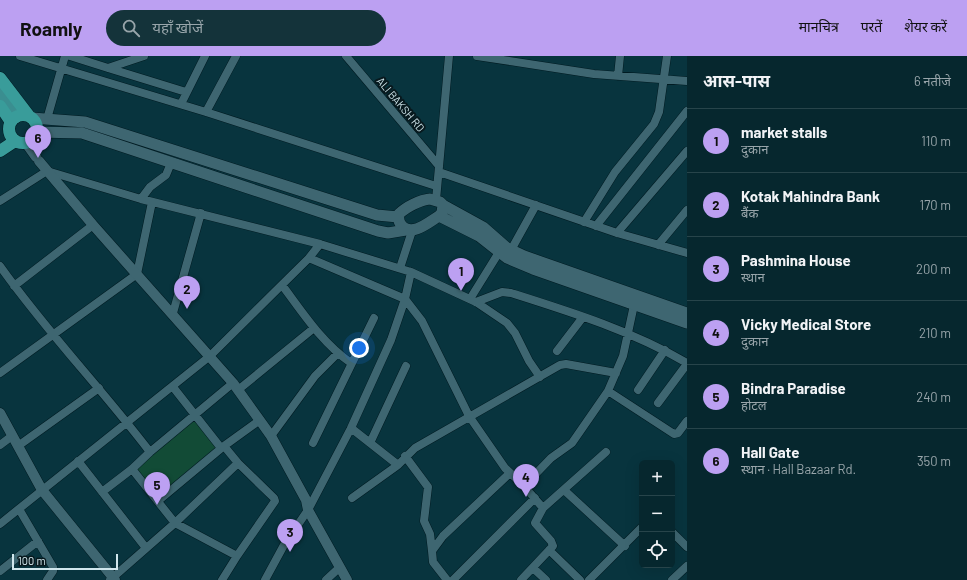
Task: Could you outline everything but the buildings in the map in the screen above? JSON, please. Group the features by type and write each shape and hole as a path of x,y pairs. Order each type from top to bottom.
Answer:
{"highway":[{"path":"0,78 30,117 36,122 37,132 33,140 13,132 0,106"},
{"path":"0,151 13,132 30,117"}],"main road":[{"path":"0,94 13,132"},
{"path":"30,117 85,122 377,215 398,217"},
{"path":"37,132 82,133 378,231 388,233 409,230 439,216 442,213 439,202"},
{"path":"398,217 403,210 424,200 439,202 483,227 505,249 507,258 533,269 634,305 686,318"},
{"path":"439,216 505,249 608,286 686,318"},
{"path":"398,217 401,225 409,230"}],"street":[{"path":"20,56 181,104 436,186"},
{"path":"47,119 65,56"},
{"path":"70,56 186,92"},
{"path":"108,68 144,56"},
{"path":"181,104 205,56"},
{"path":"206,112 236,56"},
{"name":"ALI BAKSH RD","path":"346,56 439,169"},
{"path":"439,202 436,186 439,169 449,56"},
{"path":"477,56 618,76 687,81"},
{"path":"618,76 620,56"},
{"path":"584,222 615,172 654,124 659,112 667,56"},
{"path":"596,226 687,111"},
{"path":"13,132 93,225 173,313 236,386 271,436 306,500 308,510 347,580"},
{"path":"617,233 687,151"},
{"path":"141,199 150,187 166,175 171,163"},
{"path":"439,169 584,222 687,253"},
{"path":"0,201 47,171 141,199 320,244 400,268 473,300 511,328 540,377"},
{"path":"0,373 137,274 152,202"},
{"path":"473,300 505,249 536,205"},
{"path":"658,245 687,210"},
{"path":"173,313 201,213"},
{"path":"14,286 93,225"},
{"path":"400,268 409,230"},
{"path":"0,524 210,356 309,258 320,244"},
{"path":"309,258 405,299 422,321 469,416 500,461 543,508"},
{"path":"0,266 52,335 99,388 150,452"},
{"path":"265,580 284,545 308,510 351,428 391,340 405,299 411,272"},
{"path":"282,285 314,328 337,354 351,363"},
{"path":"473,300 502,292 511,293 584,317 665,350 687,364 658,403"},
{"path":"524,486 552,458 572,443 608,391 623,356 634,305"},
{"path":"557,351 584,317"},
{"path":"313,443 374,318"},
{"path":"102,492 195,416 314,328"},
{"path":"638,390 665,350"},
{"path":"271,436 315,376 337,354"},
{"path":"352,498 398,465 405,456 415,448 469,416 564,364 616,373"},
{"path":"370,443 406,366"},
{"path":"172,387 195,416 223,447 274,498 275,501 222,580"},
{"path":"18,446 99,388"},
{"path":"608,391 674,434 678,433 687,421"},
{"path":"0,413 42,490 113,579 238,463"},
{"path":"158,501 223,447 260,420"},
{"path":"351,428 398,465"},
{"path":"0,445 12,436"},
{"path":"521,580 552,546 552,542 535,523 543,508 606,452"},
{"path":"405,456 428,487 424,521 430,534 433,562 447,580"},
{"path":"78,461 146,548"},
{"path":"132,469 175,523 237,556"},
{"path":"432,551 443,536 510,473"},
{"path":"564,490 625,546"},
{"path":"453,580 534,498"},
{"path":"19,509 53,567 54,571 46,580"},
{"path":"589,580 625,546 639,530"},
{"path":"675,535 687,547"},
{"path":"0,571 38,541"},
{"path":"549,550 580,580"},
{"path":"672,580 687,566"},
{"path":"326,580 339,568"},
{"path":"533,568 546,580"}],"green space":[{"path":"195,419 219,449 160,497 136,468"}],"place":[{"name":"Hall Gate","path":"38,158"},
{"name":"market stalls","path":"461,291"},
{"name":"Kotak Mahindra Bank","path":"187,309"},
{"name":"Vicky Medical Store","path":"526,497"},
{"name":"Bindra Paradise","path":"157,505"},
{"name":"Pashmina House","path":"290,552"}]}
